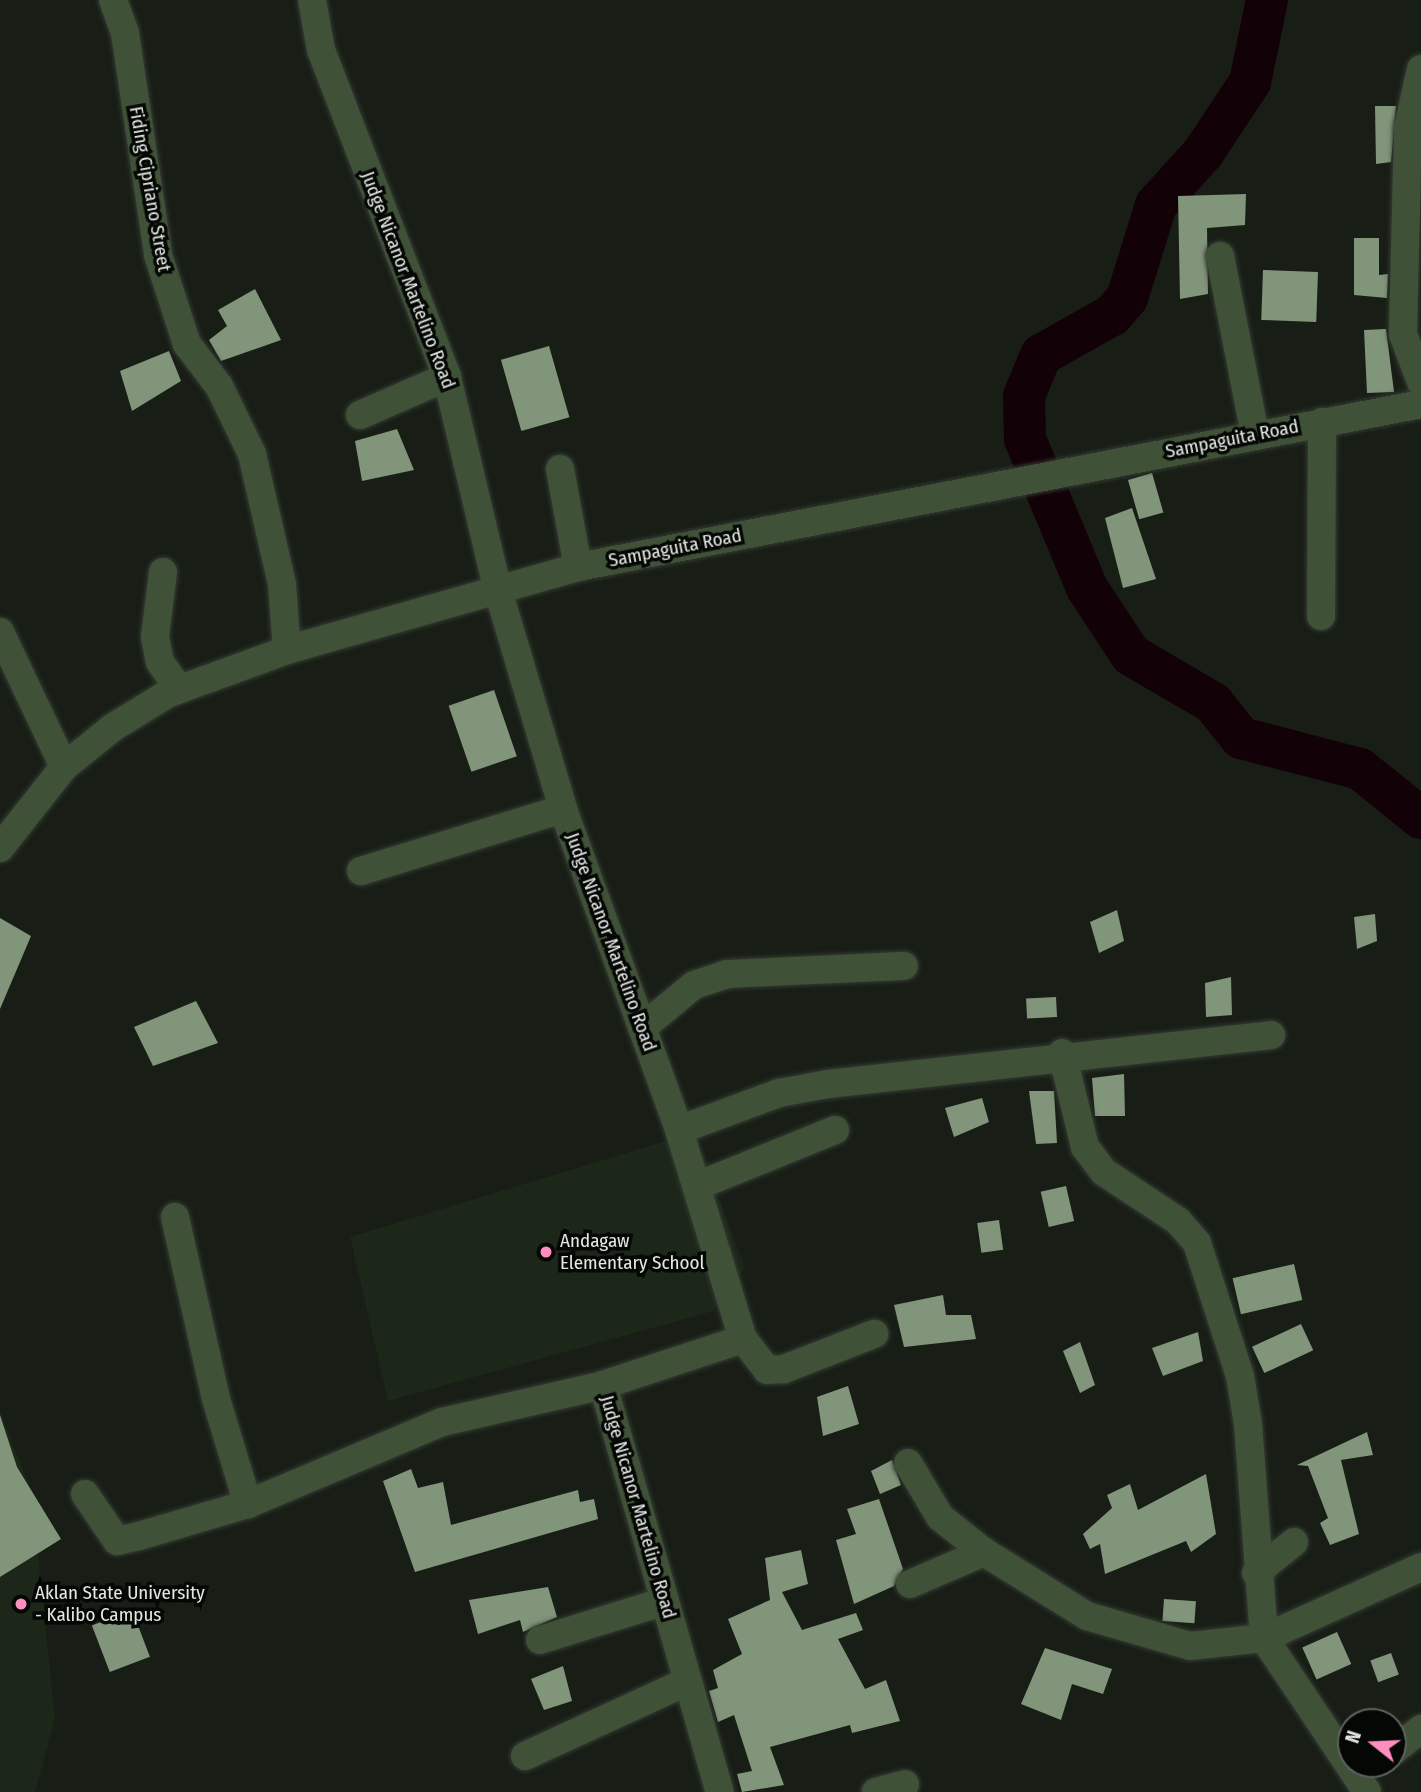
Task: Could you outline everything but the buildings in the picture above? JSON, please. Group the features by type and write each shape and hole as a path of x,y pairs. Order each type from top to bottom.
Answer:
{"street":[{"name":"Fiding Cipriano Street","path":"113,0 125,33 158,255 187,344 219,386 252,454 280,573 287,650"},
{"name":"Judge Nicanor Martelino Road","path":"312,0 321,50 447,377 497,587 563,809 679,1130 743,1339 603,1385 720,1792"},
{"path":"1421,69 1408,127 1404,334 1421,382"},
{"path":"1220,256 1255,435"},
{"path":"360,415 447,377"},
{"name":"Sampaguita Road","path":"0,848 64,767 112,728 179,689 287,650 497,587 578,567 1039,475 1421,404"},
{"path":"1321,616 1322,422"},
{"path":"560,470 578,567"},
{"path":"163,572 155,637 160,662 179,689"},
{"path":"1,636 64,767"},
{"path":"361,871 563,809"},
{"path":"642,1028 694,985 727,974 904,966"},
{"path":"679,1130 779,1093 1062,1054 1271,1035"},
{"path":"1062,1054 1085,1147 1104,1172 1178,1221 1198,1243 1240,1376 1264,1638 1337,1737"},
{"path":"697,1186 835,1130"},
{"path":"175,1217 216,1399 248,1504"},
{"path":"743,1339 767,1370 784,1369 874,1334"},
{"path":"85,1494 117,1541 248,1504 442,1422 603,1385"},
{"path":"908,1463 940,1517 984,1552 1087,1616 1126,1632 1190,1646 1264,1638 1421,1567"},
{"path":"1256,1573 1294,1542"},
{"path":"910,1584 984,1552"},
{"path":"540,1640 665,1601"},
{"path":"525,1756 688,1681"},
{"path":"1407,1740 1421,1729"},
{"path":"876,1792 905,1784"}],"shaded area":[{"name":"Andagaw Elementary School","path":"695,1132 745,1268 714,1311 388,1401 350,1237"},
{"name":"Aklan State University - Kalibo Campus","path":"0,1412 31,1489 61,1539 38,1554 55,1719 35,1792 0,1792"}],"waterway":[{"path":"1267,0 1250,82 1203,153 1156,205 1127,298 1112,315 1041,355 1024,396 1025,439 1087,588 1131,655 1213,703 1241,738 1360,769 1421,818"}],"place":[{"name":"Andagaw Elementary School","path":"546,1252"},
{"name":"Aklan State University - Kalibo Campus","path":"21,1604"}]}
